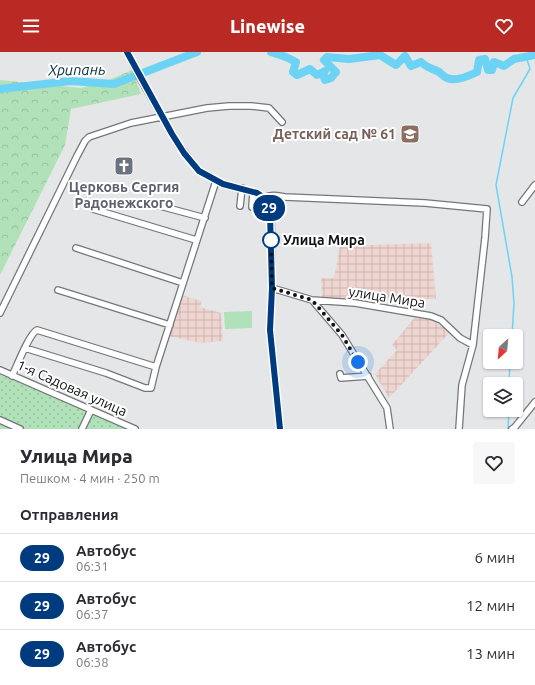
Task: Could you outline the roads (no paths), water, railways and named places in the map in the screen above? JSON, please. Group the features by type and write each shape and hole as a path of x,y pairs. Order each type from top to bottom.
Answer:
{"street":[{"path":"127,52 162,117 184,153 199,171 223,184 242,188 265,198 270,213 272,288 270,330 280,429"},
{"path":"0,313 85,141 89,137 150,118 207,108 229,106 269,108 282,122"},
{"path":"26,348 145,388 151,388 156,367 216,180"},
{"path":"522,202 535,184"},
{"path":"240,206 242,188"},
{"path":"252,207 253,192"},
{"path":"265,198 268,196 274,196 439,204 487,209 473,345 462,385 459,429"},
{"path":"150,203 205,218"},
{"path":"93,209 196,240"},
{"path":"76,248 183,283"},
{"name":"улица Мира","path":"272,288 312,300 355,303 431,316 441,320 460,338 473,345"},
{"path":"58,290 170,325"},
{"path":"312,300 342,335 387,408 390,429"},
{"path":"12,376 33,333 35,330 40,329 156,367"},
{"name":"1-я Садовая улица","path":"0,370 135,429"},
{"path":"340,374 341,378 368,377"},
{"path":"512,429 535,402"},
{"path":"82,429 92,410"},
{"path":"0,420 20,429"}],"waterway":[{"name":"Хрипань","path":"0,89 70,81 114,84 197,52"},
{"name":"Хрипань","path":"271,52 296,62 293,72 297,75 310,69 317,75 325,71 323,75 325,80 331,78 336,72 324,60 327,57 349,59 380,55 396,65 405,56 411,66 421,62 446,77 454,79 462,78 477,72 479,60 485,59 488,70 492,70 494,62 504,66 514,59 535,55"},
{"path":"512,329 514,303 512,277 496,185 513,98 530,69 526,56"},
{"path":"509,377 510,369"},
{"path":"508,429 509,417"}],"place":[{"name":"Детский сад № 61","path":"410,134"},
{"name":"Церковь Сергия Радонежского","path":"124,166"},
{"name":"Улица Мира","path":"271,240"}]}
